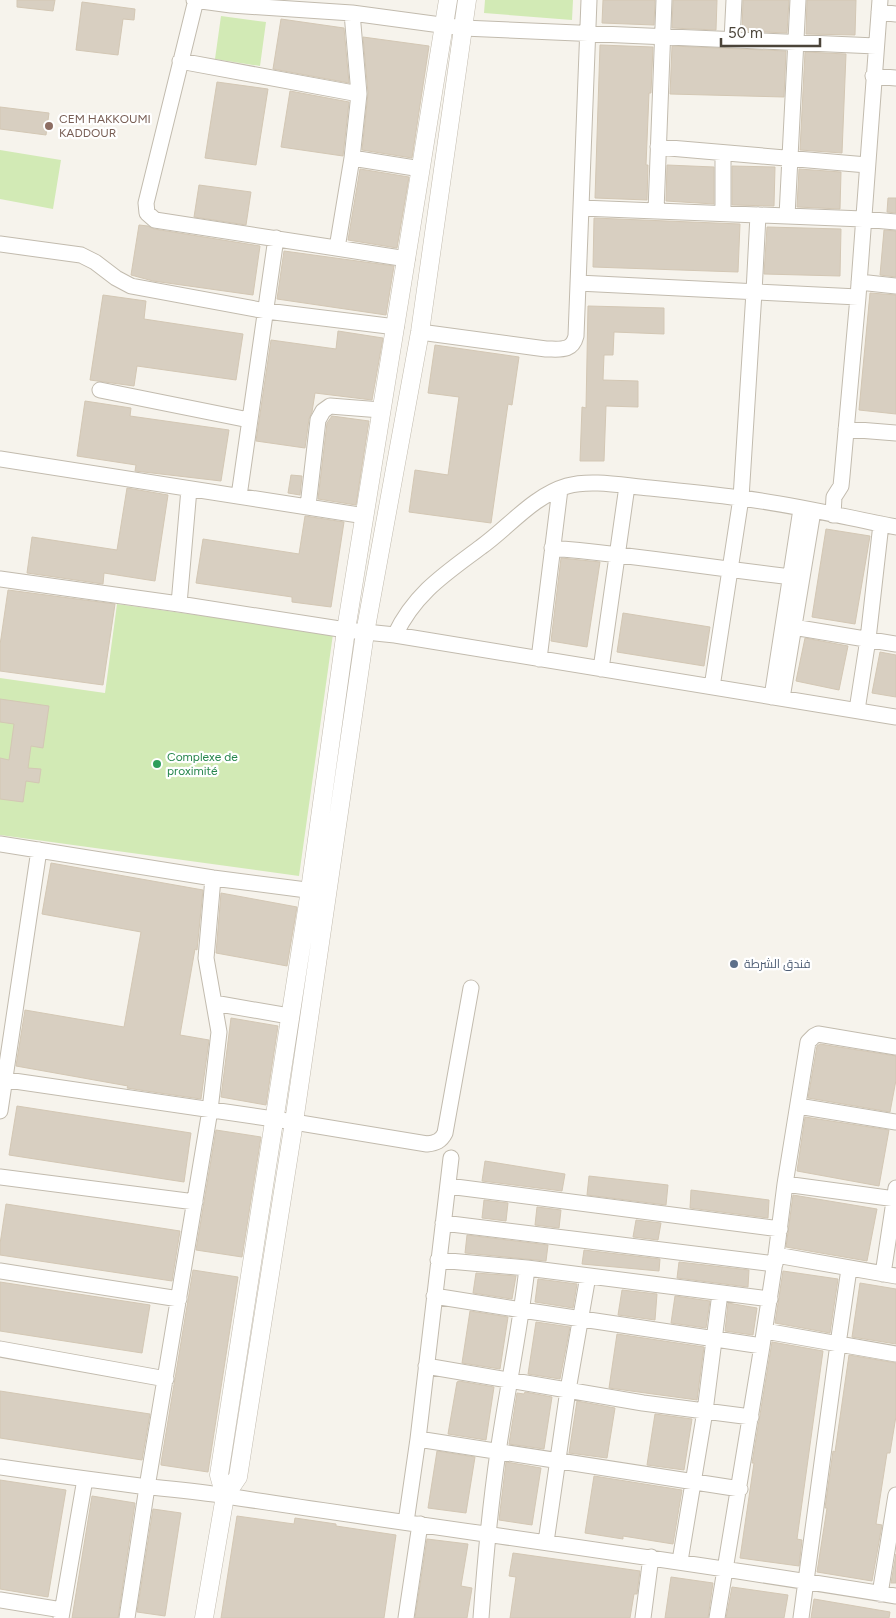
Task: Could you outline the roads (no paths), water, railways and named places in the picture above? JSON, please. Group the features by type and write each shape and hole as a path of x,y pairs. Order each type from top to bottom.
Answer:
{"street":[{"path":"407,259 155,220 147,213 146,203 195,0 231,5 352,13 463,28 876,46"},
{"path":"204,1618 225,1496 219,1474 310,890 346,630 448,0"},
{"path":"225,1496 238,1478 294,1122 366,633 420,332 467,0"},
{"path":"420,332 546,349 568,348 574,343 576,336 589,0"},
{"path":"656,210 664,0"},
{"path":"732,40 734,0"},
{"path":"787,216 798,0"},
{"path":"833,515 834,497 841,482 858,297 879,6 896,14"},
{"path":"337,248 352,158 359,94 352,13"},
{"path":"180,61 359,94"},
{"path":"873,76 896,78"},
{"path":"658,147 867,166"},
{"path":"723,153 723,213"},
{"path":"352,158 421,169"},
{"path":"581,208 863,219 896,222"},
{"path":"712,687 741,498 758,215"},
{"path":"239,496 276,238"},
{"path":"0,244 81,255 95,262 124,284 131,286 266,311 396,327"},
{"path":"859,282 896,286"},
{"path":"578,283 858,297"},
{"path":"100,390 249,420"},
{"path":"308,506 318,420 323,411 330,406 381,410"},
{"path":"846,429 896,433"},
{"path":"0,459 365,516"},
{"path":"396,635 416,601 431,585 486,544 529,507 552,492 567,486 583,484 627,486 741,498 889,526 857,710"},
{"path":"602,669 627,486"},
{"path":"179,604 189,489"},
{"path":"539,658 560,489"},
{"path":"777,697 807,510"},
{"path":"552,548 617,554 730,571 795,578"},
{"path":"777,697 793,627 795,578"},
{"path":"0,579 366,633 396,635 896,717"},
{"path":"793,627 896,644"},
{"path":"0,844 213,878 328,893"},
{"path":"0,1111 2,1079 39,850"},
{"path":"127,1618 210,1110 219,1032 206,958 213,878"},
{"path":"2,1079 294,1122 427,1144 434,1143 442,1139 445,1133 471,988"},
{"path":"214,1003 289,1016"},
{"path":"717,1618 740,1489 808,1042 814,1036 823,1035 896,1048"},
{"path":"798,1106 896,1122"},
{"path":"406,1618 418,1439 451,1158"},
{"path":"0,1177 195,1202"},
{"path":"443,1223 776,1260 889,1275 895,1195 785,1184"},
{"path":"448,1186 780,1228"},
{"path":"438,1260 527,1268 770,1299"},
{"path":"481,1618 488,1534 498,1452 522,1310 527,1268"},
{"path":"801,1618 849,1269"},
{"path":"0,1271 178,1299"},
{"path":"546,1542 568,1390 588,1276"},
{"path":"680,1561 715,1339 720,1293"},
{"path":"434,1296 715,1339 763,1339 838,1344 896,1354"},
{"path":"0,1349 166,1379"},
{"path":"426,1366 643,1403 751,1417"},
{"path":"418,1439 740,1489"},
{"path":"0,1467 225,1496 680,1561 725,1570 896,1596"},
{"path":"0,1600 61,1614 85,1479"},
{"path":"880,1594 896,1495"},
{"path":"643,1618 651,1557"}],"place":[{"name":"CEM HAKKOUMI KADDOUR","path":"49,126"},
{"name":"Complexe de proximité","path":"157,764"},
{"name":"فندق الشرطة","path":"734,964"}]}
